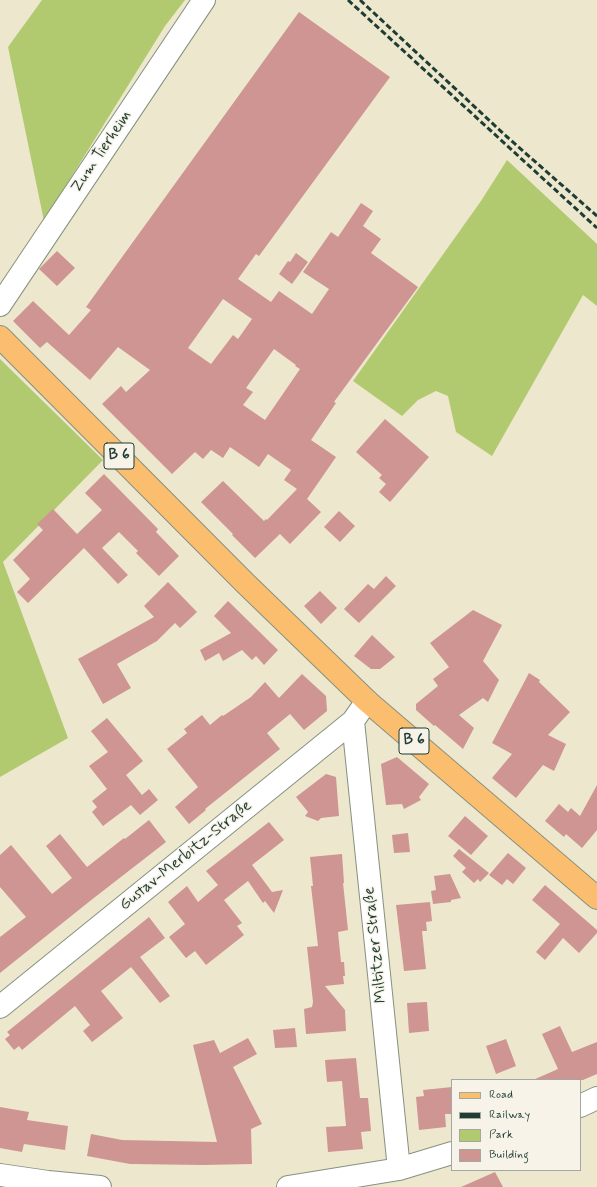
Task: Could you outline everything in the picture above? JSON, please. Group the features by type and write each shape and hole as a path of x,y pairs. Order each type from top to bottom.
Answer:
{"main road":[{"name":"B 6","path":"0,337 242,580 367,701 597,898"}],"street":[{"name":"Zum Tierheim","path":"0,305 204,0"},
{"name":"Gustav-Merbitz-Straße","path":"0,1007 353,721 367,701"},
{"name":"Miltitzer Straße","path":"353,721 399,1169"},
{"path":"581,1106 597,1098"},
{"path":"288,1187 399,1169 451,1153"},
{"path":"0,1175 48,1182 100,1187"}],"green space":[{"path":"42,0 185,0 165,26 44,221 8,47"},
{"path":"507,160 597,244 597,306 583,295 492,456 456,432 448,396 436,391 418,400 402,416 353,381 481,201"},
{"path":"0,359 103,460 3,562 68,738 0,777"}],"building":[{"path":"299,12 390,77 259,256 256,254 238,279 271,302 279,291 312,314 329,289 303,272 331,232 338,237 361,203 373,211 363,226 381,239 371,253 418,287 334,402 336,403 311,440 336,457 307,499 321,512 290,544 280,534 255,558 201,502 223,481 264,521 266,519 267,520 297,489 284,480 291,470 268,454 259,467 230,447 223,458 211,450 203,459 195,452 172,474 102,404 121,386 126,392 150,370 118,347 90,380 47,342 40,348 13,321 33,301 69,335 91,310 86,307","holes":["223,299 252,319 238,339 233,335 211,364 188,348","274,349 300,369 265,420 243,405 253,392 246,388"]},
{"path":"57,251 75,268 57,286 39,269"},
{"path":"296,253 308,262 292,284 279,274"},
{"path":"385,419 429,457 390,502 379,492 386,484 379,478 382,475 356,452"},
{"path":"104,474 158,529 156,532 179,556 159,576 136,553 138,551 119,532 102,548 128,575 118,584 84,548 28,603 17,592 30,579 13,560 43,530 37,524 53,509 77,534 102,510 85,493"},
{"path":"339,511 355,526 340,542 324,527"},
{"path":"386,576 396,586 359,623 344,609 368,584 374,589"},
{"path":"168,582 197,612 180,628 175,623 157,641 117,664 131,688 103,704 78,659 154,617 144,606"},
{"path":"320,591 337,608 321,624 304,606"},
{"path":"228,601 278,650 264,665 256,656 252,660 242,650 223,661 219,653 205,661 200,650 231,633 214,616"},
{"path":"473,610 502,625 483,661 499,680 488,702 483,698 459,715 474,728 463,749 416,710 416,704 438,686 433,679 449,667 430,643"},
{"path":"372,635 395,657 380,669 371,669 354,656"},
{"path":"529,673 540,680 539,682 570,712 548,735 566,744 554,771 543,765 516,798 492,778 512,754 492,743"},
{"path":"302,674 326,696 327,711 304,730 290,714 267,733 280,749 205,809 206,810 189,824 175,807 198,787 167,749 187,733 184,729 202,715 210,725 222,715 223,716 251,697 265,682 279,698"},
{"path":"107,718 143,761 126,775 142,795 149,789 158,800 140,815 131,805 103,826 92,812 97,807 92,801 107,789 89,766 108,752 91,731"},
{"path":"397,757 429,784 419,797 421,800 404,809 402,804 386,805 381,764"},
{"path":"326,774 336,777 339,816 321,818 318,821 305,816 308,812 296,797"},
{"path":"597,785 597,830 582,848 566,834 564,837 545,821 559,804 568,812 571,808 580,816"},
{"path":"465,816 488,836 471,855 448,836"},
{"path":"149,820 166,842 0,973 0,937 26,917 0,887 0,855 11,845 52,894 72,878 46,846 60,834 87,867"},
{"path":"269,822 284,840 252,865 272,892 283,890 274,913 265,901 263,903 248,881 224,900 242,923 237,926 244,935 206,965 195,951 186,958 169,937 185,924 168,902 187,886 198,902 218,885 206,871"},
{"path":"408,833 410,852 394,853 392,835"},
{"path":"459,849 489,873 480,882 478,879 474,883 462,872 466,868 453,856"},
{"path":"508,853 526,868 513,884 507,879 502,885 489,875"},
{"path":"342,854 343,883 348,930 338,932 341,962 344,962 344,984 325,986 345,1010 346,1031 306,1034 304,1009 312,1007 313,1002 307,947 318,946 311,886 313,886 310,857"},
{"path":"450,874 461,898 451,900 451,902 433,904 431,891 436,890 434,876"},
{"path":"545,885 597,930 597,933 579,953 563,938 545,960 536,952 560,924 532,900"},
{"path":"430,902 432,921 426,922 427,931 422,931 426,969 404,971 396,905"},
{"path":"149,917 165,938 140,957 170,996 160,1003 131,967 101,991 123,1018 92,1042 83,1031 90,1025 75,1006 22,1050 19,1046 14,1050 5,1039 10,1035 7,1032"},
{"path":"427,1002 429,1031 409,1033 407,1003"},
{"path":"560,1026 572,1052 597,1042 597,1074 583,1080 535,1079 558,1069 542,1034"},
{"path":"295,1028 297,1047 275,1048 273,1030"},
{"path":"248,1038 257,1054 233,1067 262,1124 251,1129 252,1164 130,1164 87,1156 91,1134 122,1140 217,1142 193,1045 214,1040 220,1053"},
{"path":"506,1039 516,1066 496,1074 486,1046"},
{"path":"356,1058 360,1098 368,1098 371,1131 361,1132 363,1149 328,1152 326,1127 346,1126 342,1081 327,1082 325,1060"},
{"path":"451,1087 451,1114 445,1114 446,1127 419,1130 416,1097 424,1096 423,1090"},
{"path":"0,1107 29,1112 27,1120 68,1126 65,1150 24,1144 22,1152 0,1148"},
{"path":"495,1172 503,1187 461,1187"}],"railway":[{"path":"348,0 597,228"},
{"path":"360,0 506,136 597,216"}]}
